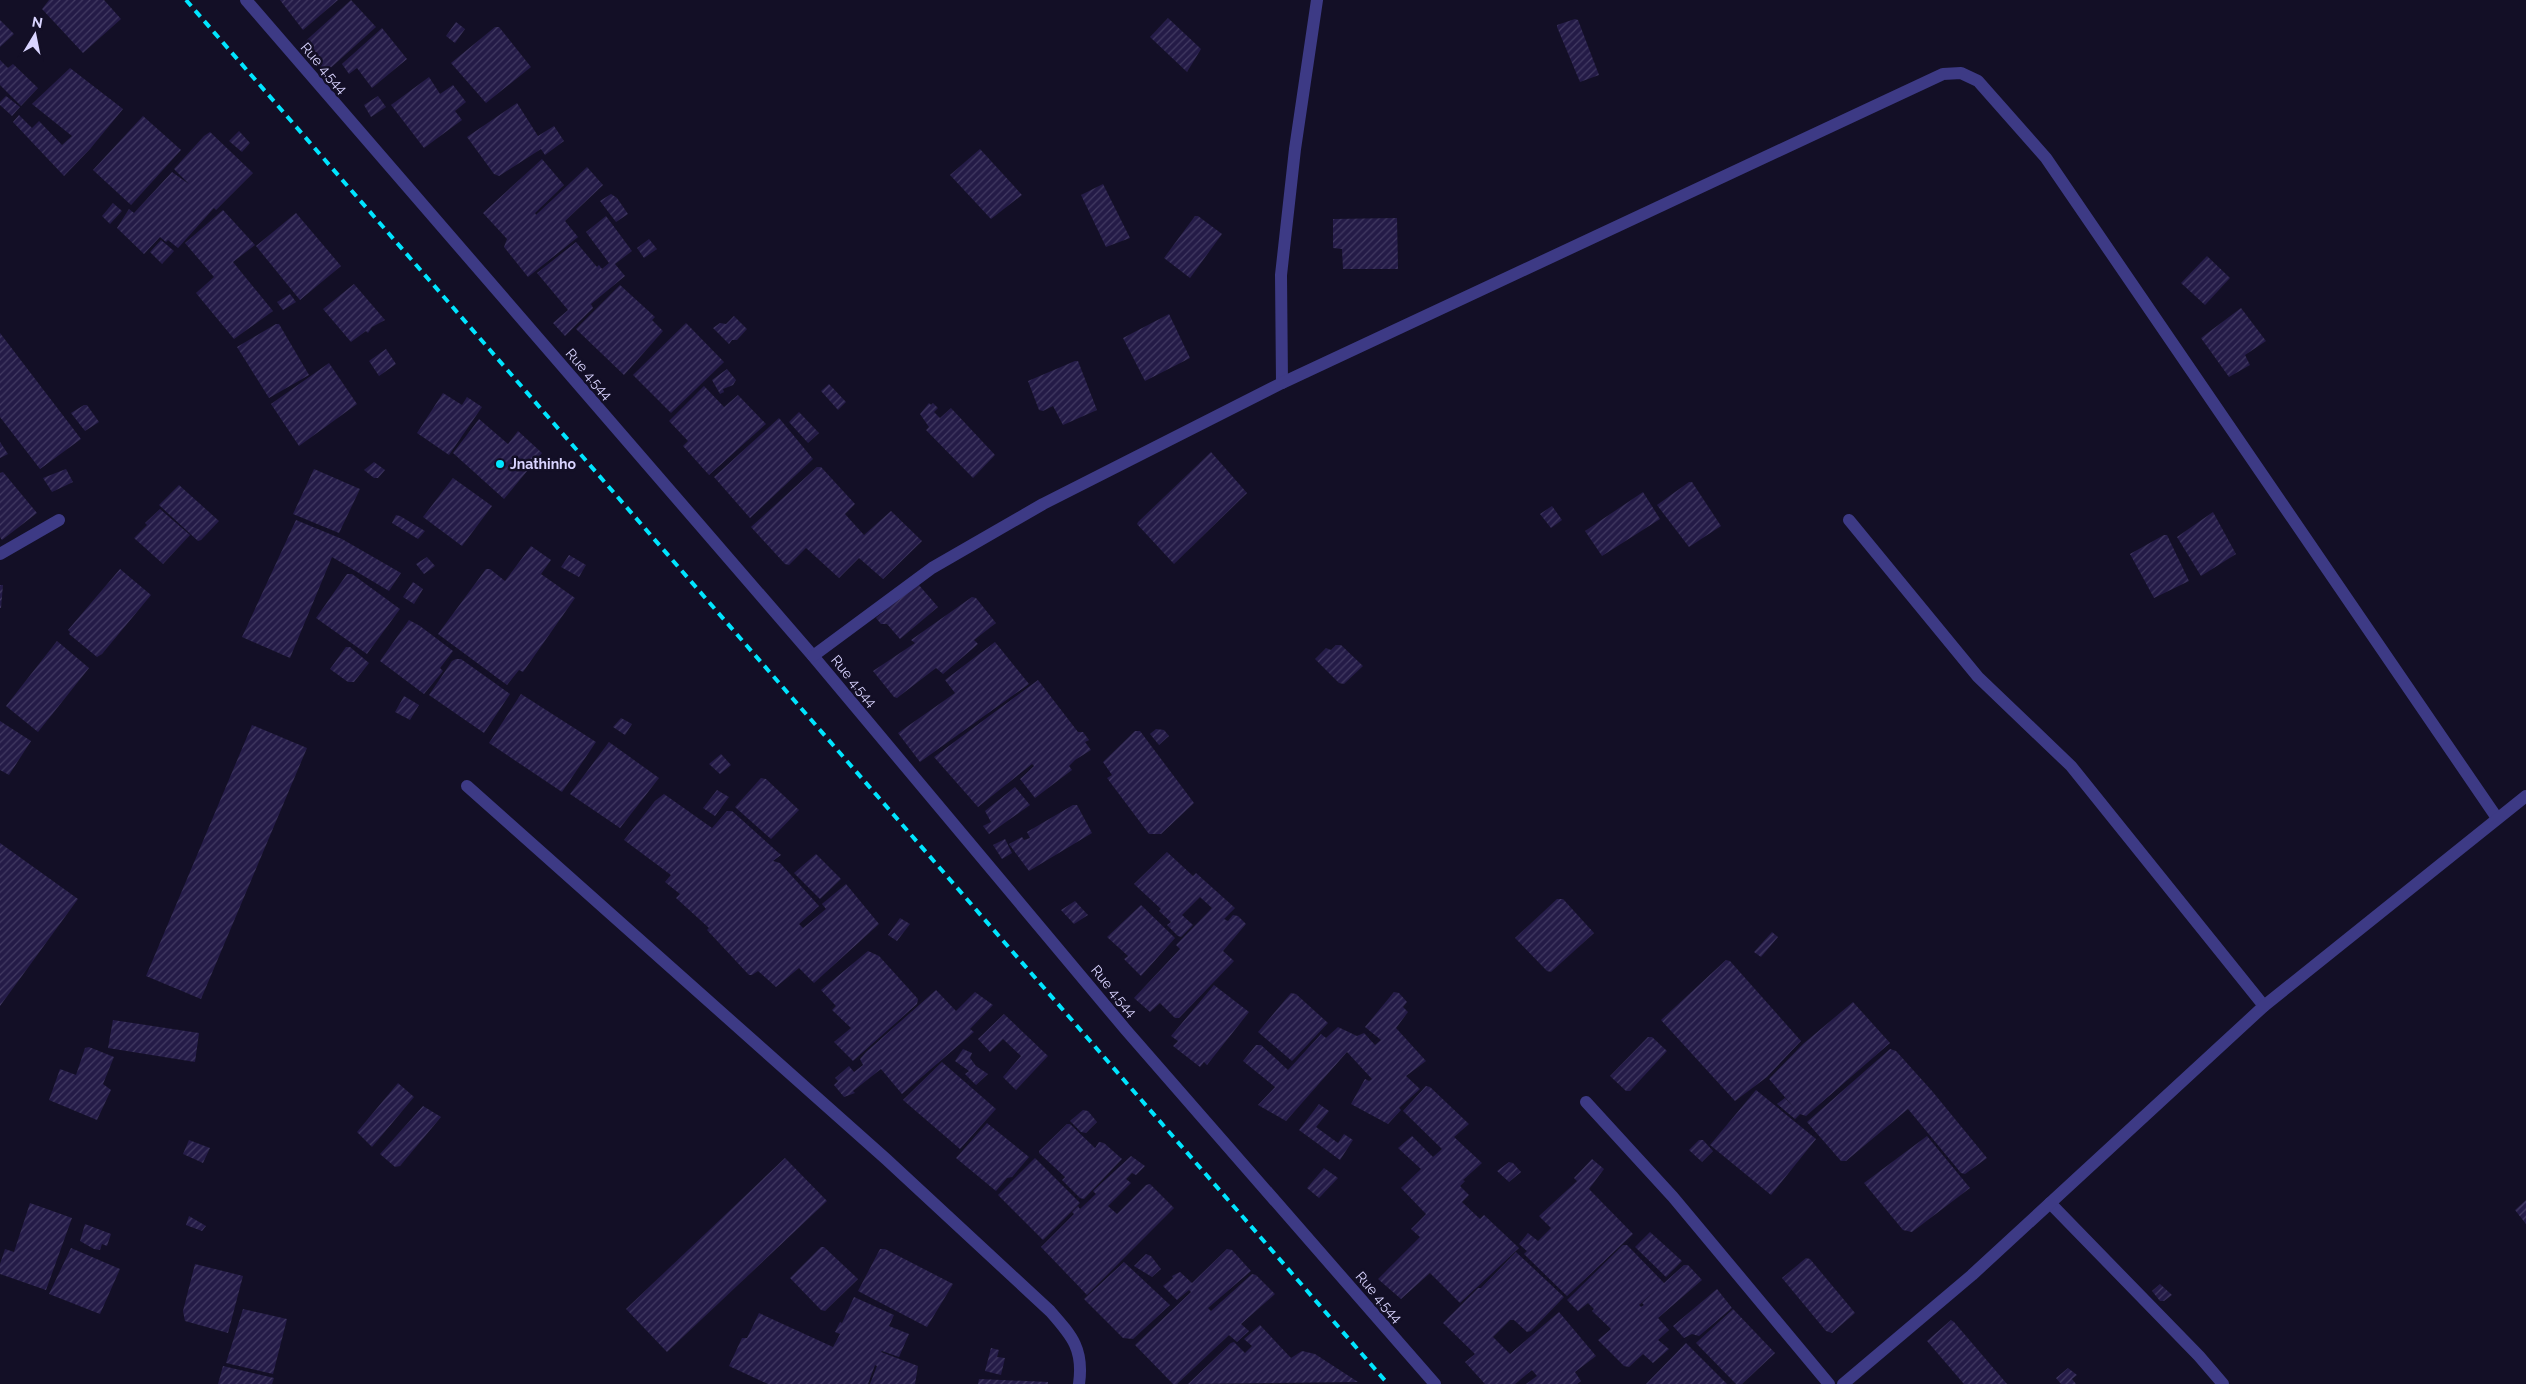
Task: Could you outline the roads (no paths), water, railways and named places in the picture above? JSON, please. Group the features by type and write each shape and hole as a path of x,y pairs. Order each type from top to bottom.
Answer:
{"street":[{"name":"Rue 4.544","path":"246,0 813,656 1126,1030 1435,1384"},
{"path":"1282,383 1281,275 1295,149 1317,0"},
{"path":"813,656 932,568 1043,504 1282,383 1934,78 1943,74 1961,73 1978,81 2046,158 2497,818"},
{"path":"0,554 59,520"},
{"path":"1849,520 1978,677 2071,766 2264,1006"},
{"path":"467,786 886,1159 1050,1311 1073,1336 1079,1353 1081,1368 1079,1384"},
{"path":"1843,1384 1972,1275 2264,1006 2526,796"},
{"path":"1586,1102 1673,1197 1829,1384"},
{"path":"2050,1203 2199,1356 2223,1384"}],"railway":[{"path":"186,0 1388,1384"}],"place":[{"name":"Jnathinho","path":"500,464"}]}
